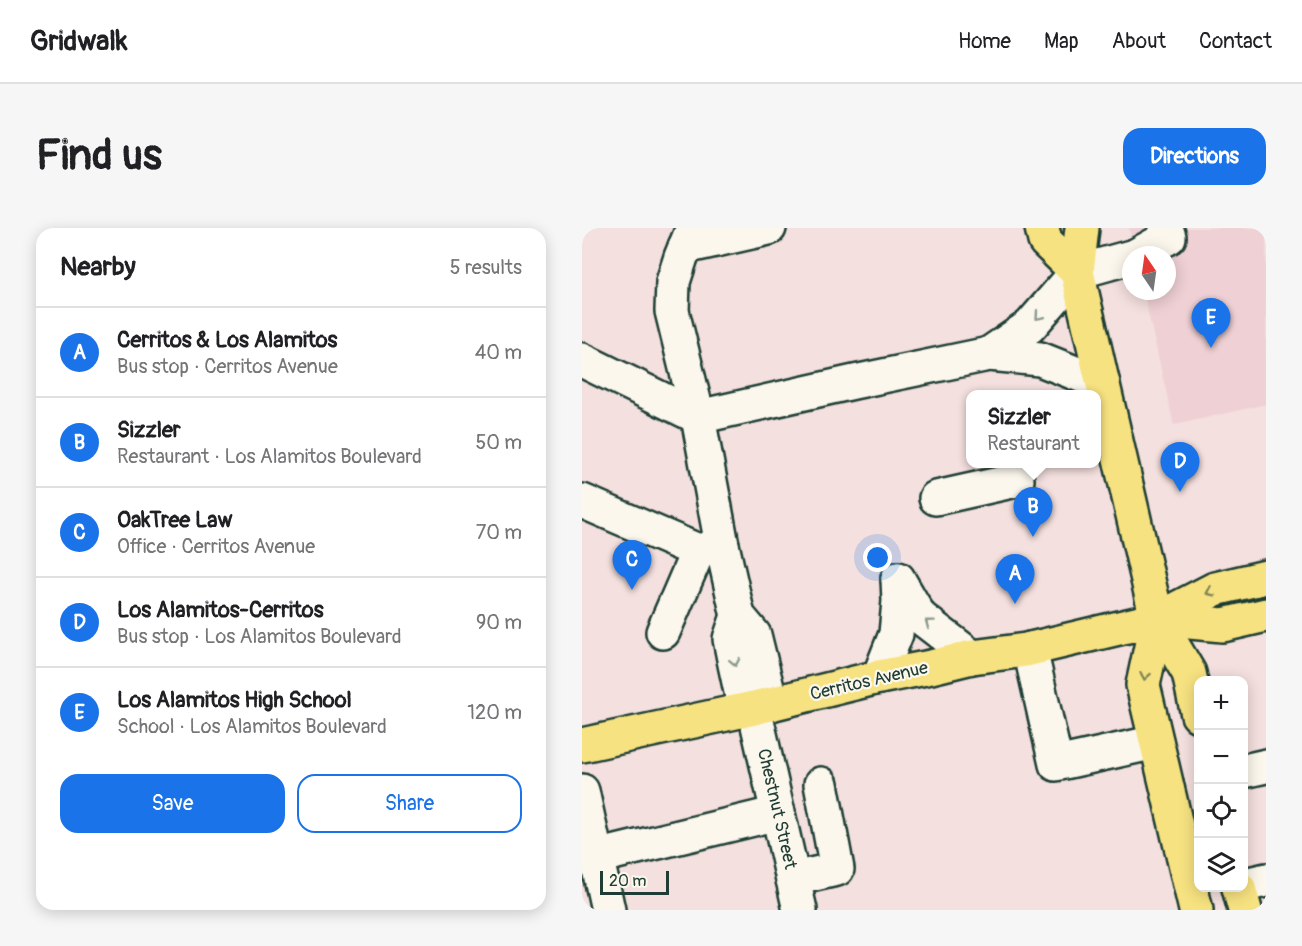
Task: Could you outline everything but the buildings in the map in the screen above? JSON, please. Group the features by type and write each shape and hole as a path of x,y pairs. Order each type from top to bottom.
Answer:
{"main road":[{"path":"1042,228 1046,241 1077,272"},
{"path":"1082,228 1077,272 1157,619 1189,673 1194,696"},
{"name":"Cerritos Avenue","path":"582,745 757,707 879,677 972,657 1030,649 1157,619 1215,589 1266,577"},
{"name":"Cerritos Avenue","path":"1157,619 1223,625 1266,615"},
{"path":"1157,619 1143,685 1196,910"},
{"path":"1240,892 1245,910"}],"street":[{"path":"663,633 710,548 698,417 672,311 673,282 689,237 769,228"},
{"path":"1152,246 1168,237 1166,228"},
{"path":"989,354 1030,326 1077,272 1122,260"},
{"path":"582,360 698,417 989,354 1040,359 1103,384"},
{"path":"936,498 1017,480"},
{"path":"582,501 710,548"},
{"name":"Chestnut Street","path":"710,548 738,616 730,639 735,664 757,707 800,910"},
{"path":"879,677 896,634 898,579 920,617 972,657"},
{"path":"1030,649 1056,764 1156,742"},
{"path":"1248,770 1266,766"},
{"path":"792,879 837,869 821,784"},
{"path":"582,791 608,910"},
{"path":"596,857 778,813"},
{"path":"1248,884 1266,880"}],"shaded area":[{"path":"1129,228 1266,228 1266,404 1174,425 1145,300 1176,300 1176,246 1133,246"}],"place":[{"name":"Los Alamitos High School","path":"1211,348"},
{"name":"Los Alamitos-Cerritos","path":"1180,492"},
{"name":"Sizzler","path":"1033,537"},
{"name":"OakTree Law","path":"632,590"},
{"name":"Cerritos & Los Alamitos","path":"1015,604"}]}
